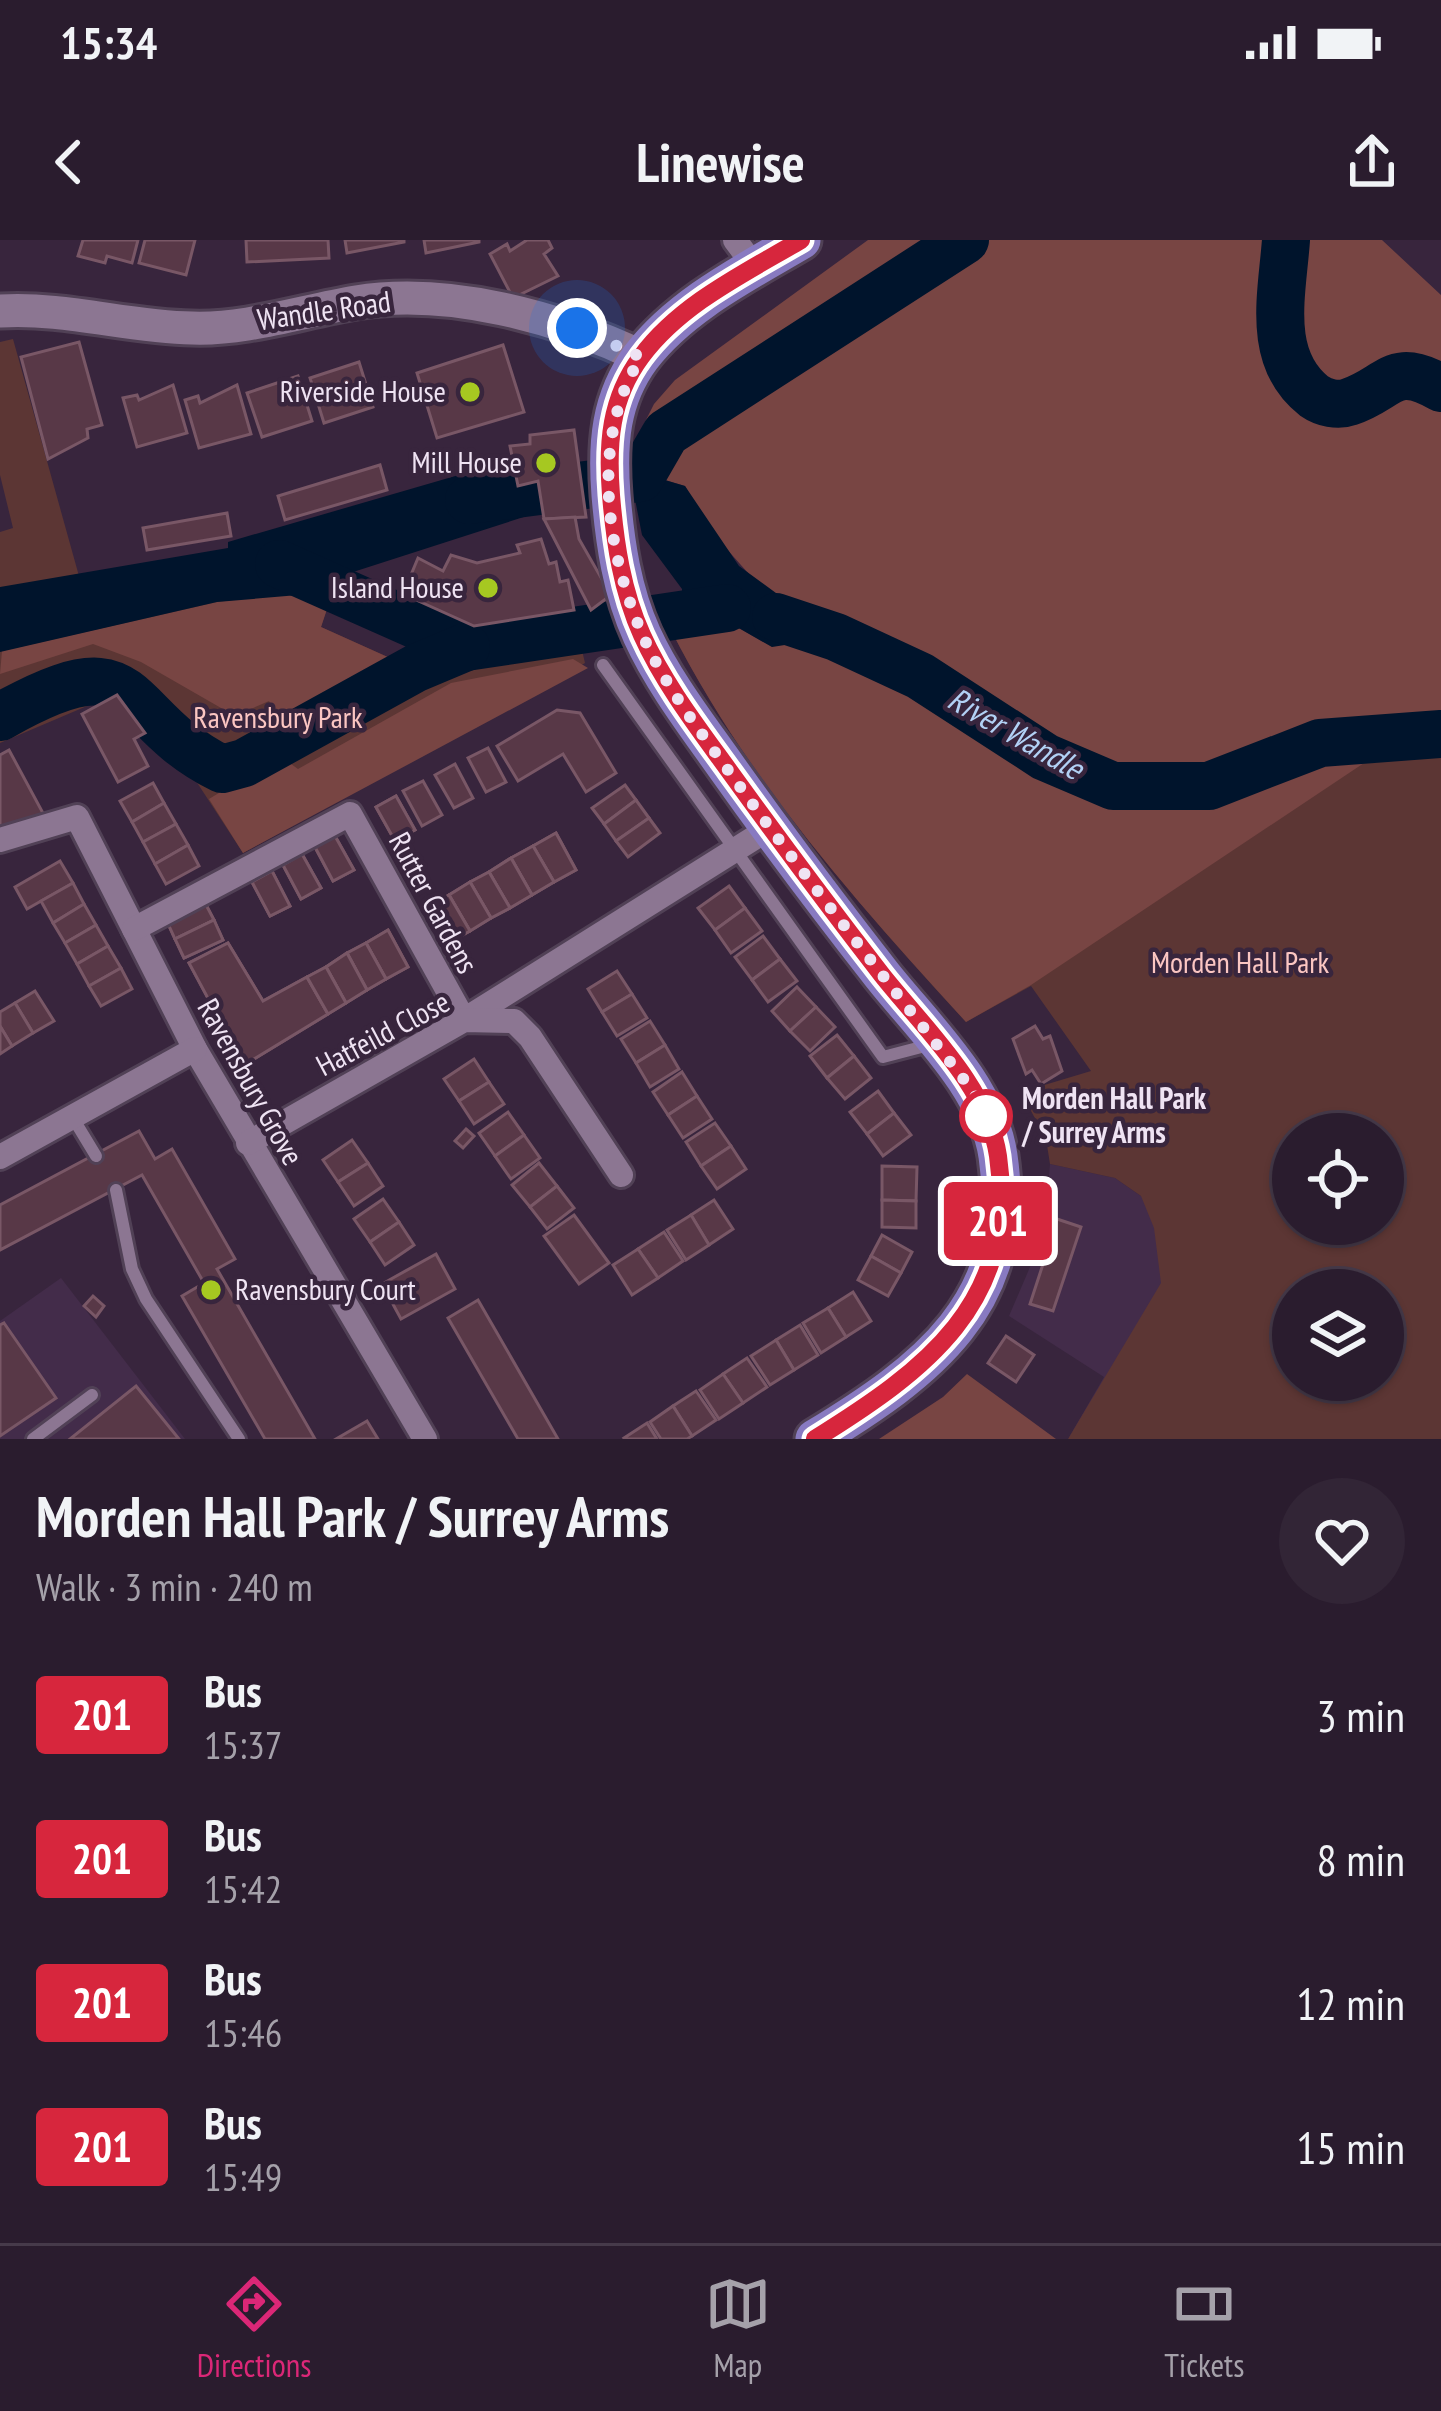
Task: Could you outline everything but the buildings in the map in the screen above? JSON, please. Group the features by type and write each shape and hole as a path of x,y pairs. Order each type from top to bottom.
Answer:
{"main road":[{"path":"801,240 745,254 641,357 614,410 608,441 614,533 627,595 642,634 692,718 770,828 972,1090 998,1153 998,1222 990,1262 975,1298 931,1360 898,1388 815,1439"}],"street":[{"name":"Wandle Road","path":"0,310 46,308 196,329 358,302 425,301 557,323 641,357"},
{"name":"Rutter Gardens","path":"134,929 350,814 464,1020"},
{"name":"Ravensbury Grove","path":"0,840 77,817 195,1049 425,1439"},
{"path":"464,1020 770,828"},
{"name":"Hatfeild Close","path":"248,1143 464,1020 514,1021 530,1036 621,1174"},
{"path":"0,1157 195,1049"}],"lane":[{"path":"603,665 883,1058 936,1043"},
{"path":"73,1117 96,1156"},
{"path":"116,1190 132,1269 146,1299 238,1439"},
{"path":"33,1439 92,1395"}],"shaded area":[{"path":"868,240 1382,240 1441,295 1441,756 1406,735 1031,985 966,1022 805,836 701,684 671,630 737,627 772,647 756,582 709,529 685,486 648,475 672,444 662,423 632,448 654,404 675,380"},
{"path":"291,593 329,603 321,627 401,663 297,727 283,724 269,701 235,716 141,662 93,644 0,674 2,651 217,602"},
{"path":"573,659 588,668 243,853 209,799 280,756 298,769 451,683"},
{"path":"1050,1164 1115,1178 1141,1196 1215,1215 1068,1439 1104,1377 1009,1316 1030,1267 1046,1210"},
{"path":"61,1278 185,1439 0,1439 0,1321"},
{"path":"967,1374 1056,1439 879,1439 943,1397"}],"green space":[{"name":"Ravensbury Park","path":"13,339 94,630 213,601 277,594 329,603 321,627 401,663 419,678 508,651 580,642 585,663 243,853 181,758 120,692 0,743 0,532 13,528 0,475 0,342"},
{"name":"Morden Hall Park","path":"671,630 1407,735 1441,756 1441,1439 1068,1439 1161,1283 1154,1228 1141,1196 1115,1178 1050,1164 1046,1139 1021,1092 1091,1071 1031,986 966,1022 805,836 733,736"}],"water":[{"path":"476,470 532,492 533,514 350,573 310,594 217,602 0,652 0,587 228,548 228,542"},
{"path":"648,475 685,486 739,566 836,637 772,647 737,627 671,630 658,607 682,602 682,589 642,535 633,489"}],"waterway":[{"name":"River Wandle","path":"469,500 640,478 666,433 965,240"},
{"name":"River Wandle","path":"1286,240 1280,304 1283,344 1299,381 1314,396 1345,403 1401,376 1441,388"},
{"name":"River Wandle","path":"279,564 466,647 727,608"},
{"name":"River Wandle","path":"776,617 836,637 920,676 1045,757 1113,786 1209,786 1320,743 1441,734"},
{"path":"0,717 47,693 82,683 106,683 126,692 187,748 222,769 244,763 416,668 466,647"}],"bus line":[{"name":"201","path":"801,240 692,308 641,357 614,410 608,462 614,533 627,595 648,646 692,718 796,866 972,1090 998,1153 998,1222 990,1262 952,1334 898,1388 815,1439"}],"place":[{"name":"Riverside House","path":"470,392"},
{"name":"Mill House","path":"546,463"},
{"name":"Island House","path":"488,588"},
{"name":"Morden Hall Park / Surrey Arms","path":"986,1116"},
{"name":"Ravensbury Court","path":"211,1290"}],"route":[{"path":"577,328 641,357 614,410 608,462 614,533 627,595 648,646 692,718 796,866 972,1090 988,1120 986,1116"}]}
